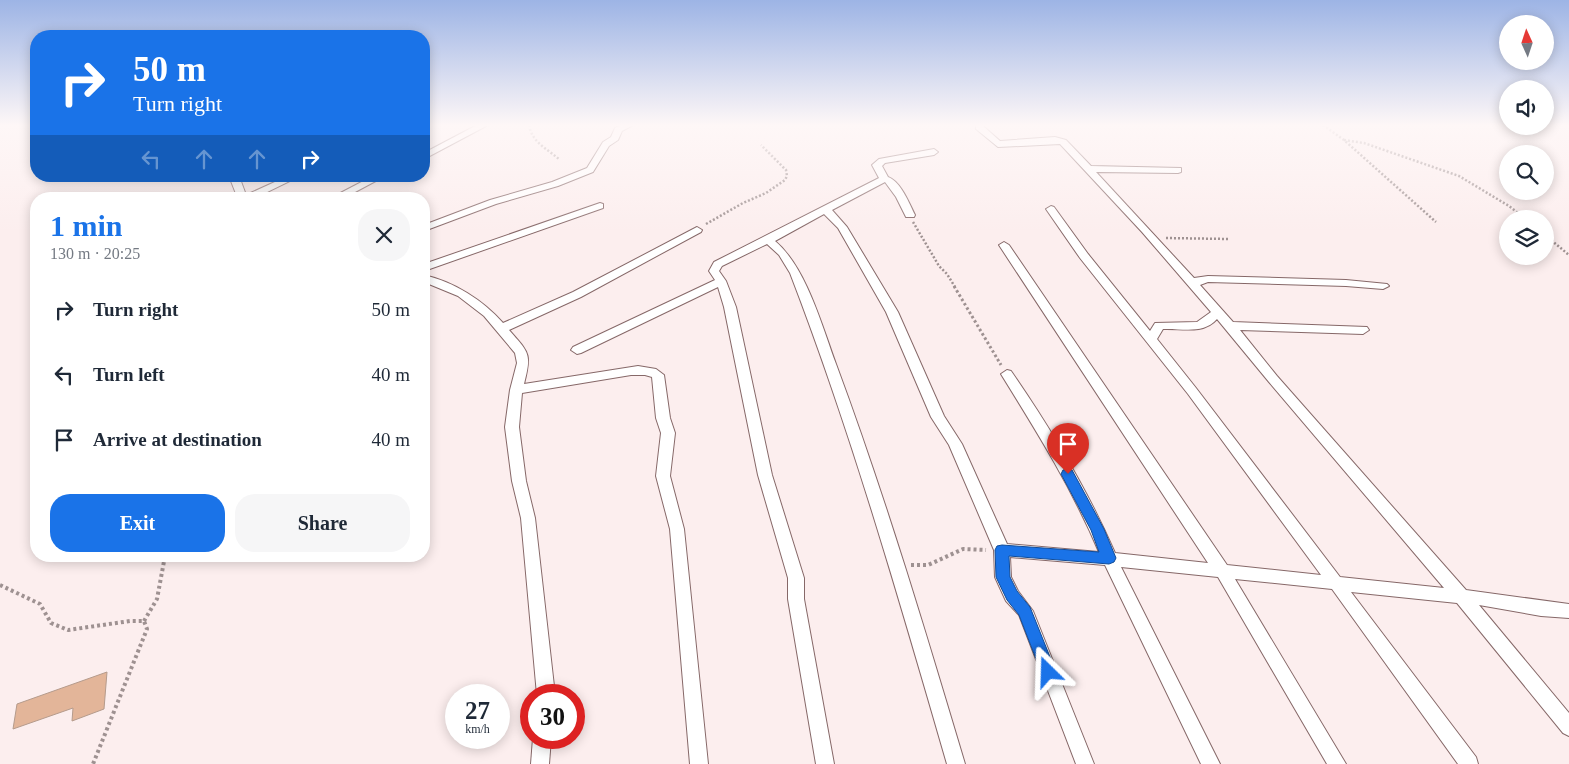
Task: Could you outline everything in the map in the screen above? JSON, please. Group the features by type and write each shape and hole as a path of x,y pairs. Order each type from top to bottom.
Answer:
{"street":[{"path":"430,226 494,202 555,184 590,170 596,161"},
{"path":"884,161 878,165 884,178 893,186 910,215"},
{"path":"1080,161 1146,230 1154,242 1230,326 1273,379 1461,596 1569,727"},
{"path":"1088,169 1178,170"},
{"path":"825,764 796,600 796,578 765,475 730,307 721,282 714,272 718,264 768,240 884,178"},
{"path":"260,192 282,182"},
{"path":"348,192 369,182"},
{"path":"430,266 600,206"},
{"path":"825,208 842,227 892,312 938,417 955,444 1002,550 1003,577 1012,596 1024,611 1085,764"},
{"path":"1051,209 1071,239 1151,339 1337,584 1469,764"},
{"path":"502,328 573,297 640,259 697,230"},
{"path":"768,240 783,253 795,273 847,409 896,563 956,764"},
{"path":"1004,245 1222,572 1337,764"},
{"path":"1194,286 1197,281 1231,279 1383,286"},
{"path":"430,281 462,294 488,313 522,352 523,363 516,390 512,427 519,481 528,518 545,684"},
{"path":"577,350 721,282"},
{"path":"1151,339 1159,326 1168,324 1200,326 1209,323 1217,312"},
{"path":"1230,326 1239,324 1363,330"},
{"path":"516,390 631,371 645,370 658,375 663,418 668,433 663,476 677,529 699,764"},
{"path":"1007,374 1034,413 1097,529 1109,558 1211,764"},
{"path":"1002,550 1109,558 1222,572 1461,596 1509,602 1548,610 1569,611"},
{"path":"540,764 541,749"}],"path":[{"path":"697,230 743,203 766,193 784,180 787,176 786,170 777,161"},
{"path":"1367,161 1436,222"},
{"path":"1413,161 1459,176 1514,210"},
{"path":"910,215 939,266 948,274 981,327 993,353 1007,374"},
{"path":"1154,242 1170,238 1229,239"},
{"path":"1554,242 1569,255"},
{"path":"896,563 915,566 928,565 963,549 1002,550"},
{"path":"144,622 153,612 156,603 164,562"},
{"path":"0,585 40,604 51,623 68,630 130,621 144,622"},
{"path":"93,764 147,629 144,622"}],"building":[{"path":"107,672 104,709 72,721 73,708 13,729 17,704"}],"route":[{"path":"1048,672 1024,611 1012,596 1003,577 1002,550 1109,558 1097,529 1068,474"}]}
